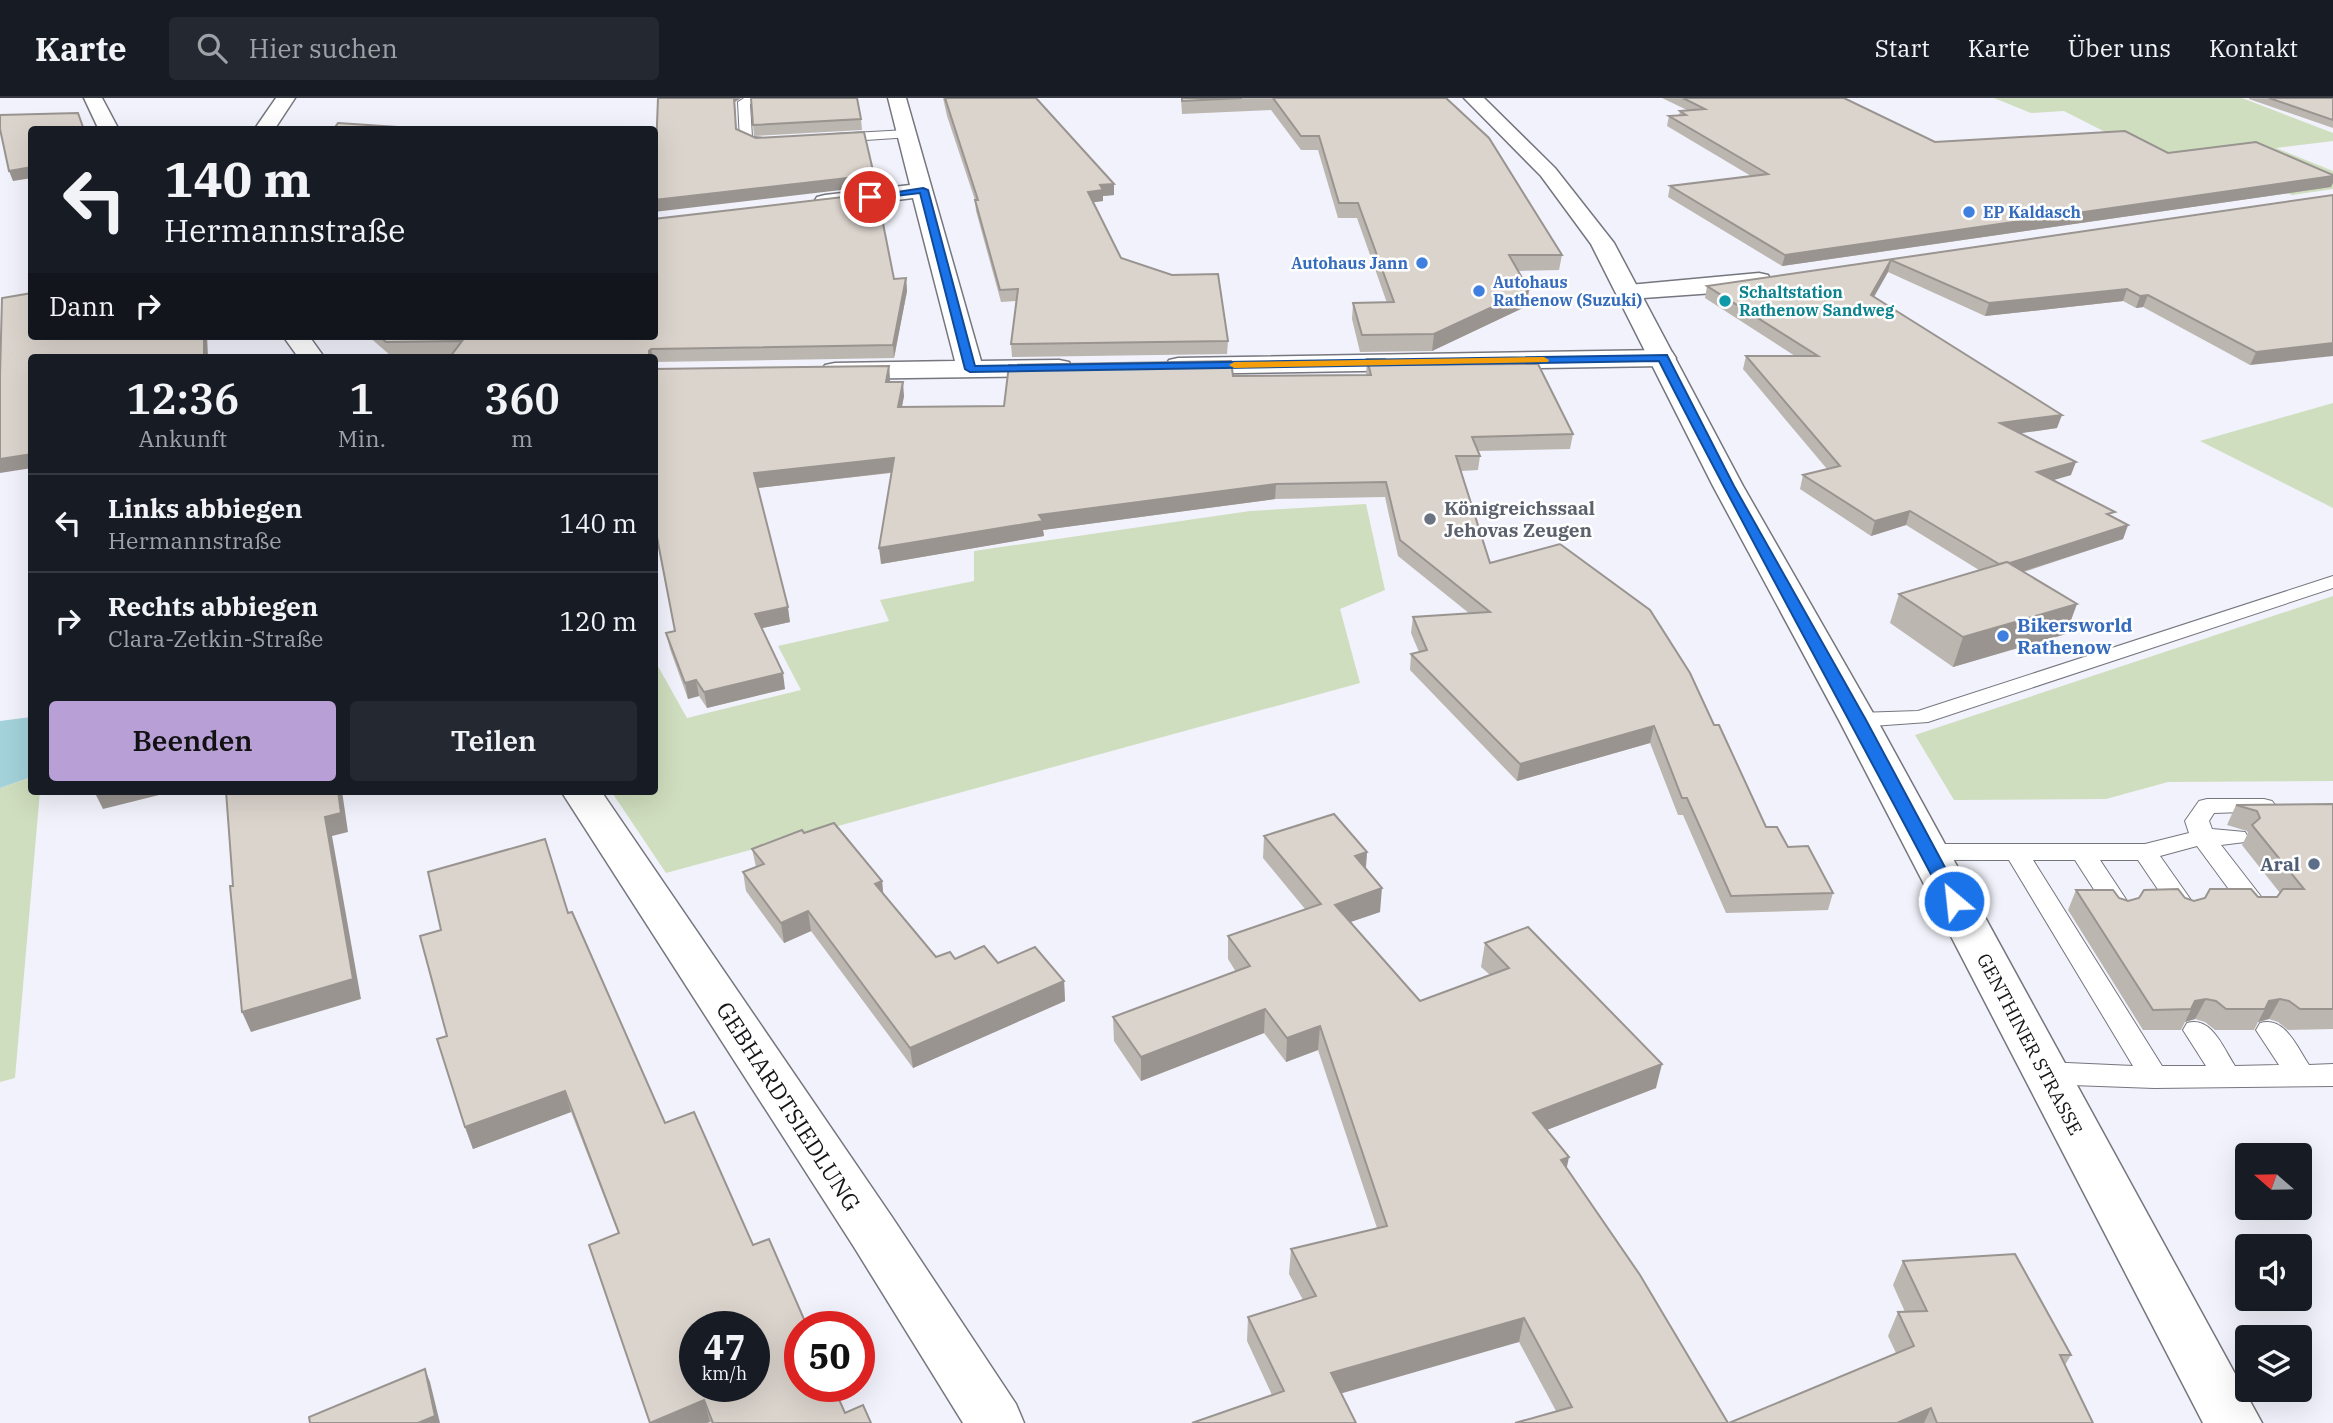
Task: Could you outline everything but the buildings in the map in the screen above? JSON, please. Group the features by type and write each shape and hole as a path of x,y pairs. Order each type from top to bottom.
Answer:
{"street":[{"path":"93,98 107,126"},
{"path":"267,126 286,98"},
{"path":"897,98 970,369"},
{"name":"GENTHINER STRASSE","path":"1473,98 1529,151 1602,243 1728,486 1858,720 2233,1423"},
{"path":"802,205 923,190"},
{"path":"1629,292 1714,286 1782,277"},
{"path":"1146,366 1663,358"},
{"path":"806,371 1079,368"},
{"name":"GEBHARDTSIEDLUNG","path":"584,795 865,1220 995,1423"}],"lane":[{"path":"754,98 744,102 746,140 757,143 782,141"},
{"path":"820,139 907,134"},
{"path":"1858,720 1920,717 2333,582"},
{"path":"2257,909 2203,837 2197,821 2207,806 2283,806"},
{"path":"1927,852 2145,852 2203,837 2236,837"},
{"path":"2145,852 2185,910"},
{"path":"2017,853 2154,1077"},
{"path":"2083,853 2120,910"},
{"path":"2197,1030 2227,1076"},
{"path":"2270,1030 2302,1076"},
{"path":"2045,1073 2154,1077 2333,1075"}],"green space":[{"path":"1994,98 2242,98 2333,133 2333,141 2276,148 2333,171 2333,189 2292,195 2210,163 2174,167 2064,111 2031,113"},
{"path":"2333,403 2333,508 2200,441"},
{"path":"1366,504 1385,590 1340,609 1360,683 666,873 614,795 658,795 658,666 687,718 801,690 778,646 889,621 880,600 974,581 974,551 1250,511"},
{"path":"2333,596 2333,781 2168,782 2106,799 1954,800 1915,735"},
{"path":"28,778 28,795 40,795 15,1078 0,1082 0,788"}],"water":[{"path":"28,717 28,778 0,788 0,721"}],"slow traffic":[{"path":"1234,365 1544,360"}],"place":[{"name":"EP Kaldasch","path":"1969,212"},
{"name":"Autohaus Jann","path":"1422,263"},
{"name":"Autohaus Rathenow (Suzuki)","path":"1479,291"},
{"name":"Schaltstation Rathenow Sandweg","path":"1725,301"},
{"name":"Königreichssaal Jehovas Zeugen","path":"1430,519"},
{"name":"Bikersworld Rathenow","path":"2003,636"},
{"name":"Aral","path":"2314,864"}],"route":[{"path":"870,197 923,190 970,369 1663,358 1728,486 1858,720 1954,901"}]}
